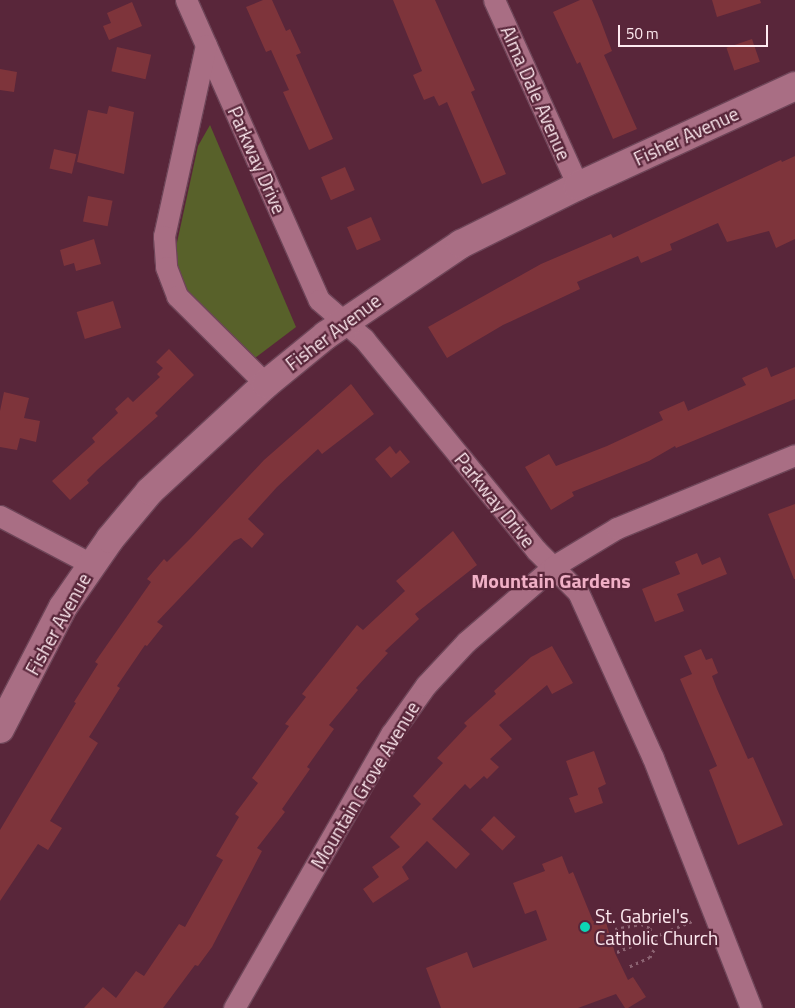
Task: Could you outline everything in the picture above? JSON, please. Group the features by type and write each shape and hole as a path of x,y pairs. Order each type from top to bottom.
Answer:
{"street":[{"name":"Parkway Drive","path":"186,0 319,300 364,339 536,550 578,592 653,758 752,1008"},
{"name":"Alma Dale Avenue","path":"494,0 578,186"},
{"path":"206,45 164,236 166,267 177,296 266,384"},
{"name":"Fisher Avenue","path":"0,729 63,607 91,564 150,491 266,384 343,322 461,244 578,186 795,86"},
{"name":"Mountain Grove Avenue","path":"234,1008 391,734 426,686 466,642 554,566 617,528 795,455"},
{"path":"0,516 91,564"}],"path":[{"path":"618,952 714,912"},
{"path":"615,929 641,924 650,928 657,944 650,957 629,968"}],"green space":[{"path":"210,125 296,327 255,358 182,285 173,261 198,146"}],"building":[{"path":"263,0 272,0 286,31 290,29 301,53 296,55 333,139 309,150 283,92 289,90 271,50 266,52 246,7"},
{"path":"393,0 435,0 475,90 471,92 506,174 482,184 447,102 439,106 434,96 424,100 413,75 422,71"},
{"path":"580,0 592,0 612,51 604,55 637,129 613,139 580,62 577,64 553,12"},
{"path":"712,0 760,0 761,3 717,17"},
{"path":"132,2 142,26 109,40 103,26 111,23 107,13"},
{"path":"752,39 760,62 734,70 726,48"},
{"path":"117,47 151,55 145,79 111,71"},
{"path":"0,69 17,72 14,92 0,90"},
{"path":"109,106 134,112 124,174 77,162 88,110 107,114"},
{"path":"54,149 76,154 72,174 50,168"},
{"path":"795,156 795,239 776,248 769,231 727,242 718,223 670,244 672,250 641,263 638,256 577,282 580,289 503,325 447,358 428,327 541,264 611,234 613,238 781,160 782,162"},
{"path":"345,167 355,190 331,200 321,177"},
{"path":"88,196 113,201 108,226 83,222"},
{"path":"371,217 381,240 357,250 347,227"},
{"path":"94,239 101,264 76,271 74,263 64,266 60,250"},
{"path":"113,301 121,328 85,339 77,312"},
{"path":"169,349 194,375 155,413 158,416 97,470 87,480 89,483 70,500 52,481 95,442 92,438 118,413 115,409 128,397 133,402 160,377 157,374 163,368 156,362"},
{"path":"767,367 771,377 795,367 795,399 676,448 675,446 649,461 572,492 574,496 551,510 525,467 549,454 556,466 607,446 663,420 659,412 684,401 688,411 746,385 742,378"},
{"path":"351,384 374,414 322,454 318,449 277,487 248,519 264,534 252,548 241,538 234,541 157,622 163,626 147,646 145,645 117,686 120,688 89,737 98,743 50,821 62,828 48,850 38,844 0,901 0,830 76,703 74,702 98,664 95,662 151,582 147,579 164,559 167,562 190,539 264,460"},
{"path":"4,392 29,398 24,418 40,421 36,442 20,438 17,450 0,447 0,411"},
{"path":"390,446 396,454 400,450 410,462 391,478 375,459"},
{"path":"795,504 795,579 794,579 768,514"},
{"path":"453,531 477,565 415,614 419,619 385,651 388,653 356,688 358,690 329,725 334,729 307,767 310,769 282,809 285,812 257,848 262,851 212,947 198,966 195,965 163,1008 84,1008 103,987 116,998 136,971 144,976 179,924 185,927 223,860 216,856 239,817 235,814 258,783 252,778 289,726 285,724 306,697 302,694 357,625 363,630 405,591 396,581"},
{"path":"697,553 702,565 720,557 727,574 677,594 684,611 655,622 642,589 680,574 675,562"},
{"path":"552,646 573,683 552,694 547,685 499,725 512,739 490,759 499,767 487,779 484,776 470,789 465,784 432,819 470,854 456,869 427,841 402,867 409,879 373,903 363,889 379,877 372,867 400,847 390,837 421,804 413,796 443,763 437,758 467,726 464,723 496,694 494,691 531,657"},
{"path":"701,649 706,660 712,658 718,673 712,676 717,689 748,759 753,757 783,825 738,845 709,770 717,766 680,679 692,674 684,656"},
{"path":"594,751 606,784 598,788 603,803 575,813 569,798 578,795 566,761"},
{"path":"494,816 516,837 502,851 481,830"},
{"name":"St. Gabriel's Catholic Church","path":"562,856 569,874 573,872 593,921 605,919 615,953 628,980 633,977 646,997 628,1008 625,1008 616,994 578,1008 441,1008 426,968 467,952 473,968 547,940 536,910 525,914 513,883 545,871 542,864"}],"place":[{"name":"St. Gabriel's Catholic Church","path":"585,927"}],"district":[{"name":"Mountain Gardens","path":"551,580"}]}
